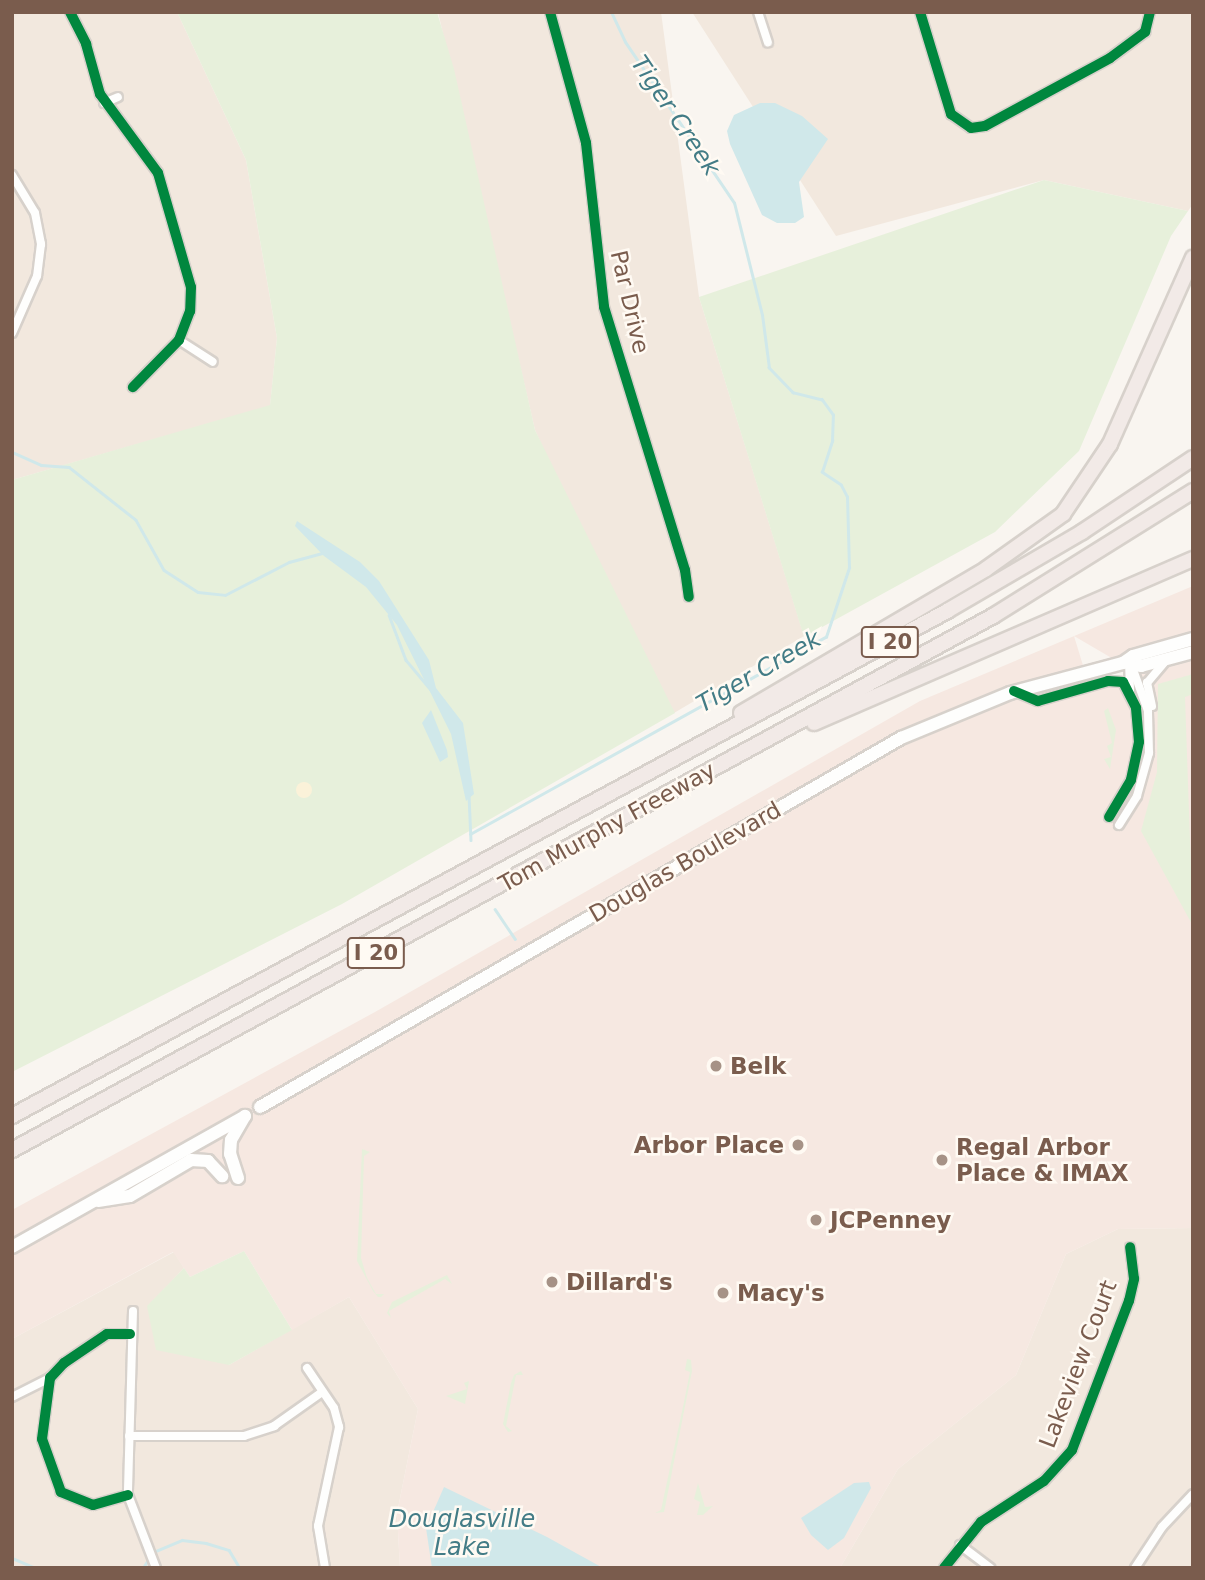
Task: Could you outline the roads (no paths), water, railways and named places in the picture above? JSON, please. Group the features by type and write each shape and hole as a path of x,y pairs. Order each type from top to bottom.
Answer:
{"highway":[{"path":"579,812 986,569 1051,525 1087,484 1105,454 1193,258"},
{"name":"Tom Murphy Freeway","path":"12,1116 579,812 995,584 1193,458"},
{"name":"Tom Murphy Freeway","path":"12,1150 1014,605 1193,491"},
{"path":"739,755 1193,559"}],"main road":[{"name":"Douglas Boulevard","path":"260,1108 901,738 1014,691 1129,661 1133,656 1193,639"},
{"name":"Douglas Boulevard","path":"1129,661 1141,666 1193,652"},
{"path":"12,1247 245,1115 230,1147 238,1178"},
{"path":"91,1202 130,1196 191,1160 208,1161 222,1176"}],"street":[{"name":"Par Drive","path":"551,12 586,143 604,307 685,570 689,597"},
{"path":"758,12 768,42"},
{"path":"920,12 951,114 971,128 985,126 1110,58 1145,32 1150,12"},
{"path":"72,13 104,103 147,153 171,208 191,287 190,311 179,340 133,387"},
{"path":"104,103 118,97"},
{"path":"12,175 35,213 41,244 39,270 12,333"},
{"path":"179,340 213,362"},
{"path":"1149,711 1152,705 1147,683 1170,658"},
{"path":"1110,817 1130,780 1139,741 1131,694 1129,661"},
{"path":"1119,825 1137,796 1149,753 1149,711 1129,661"},
{"path":"1014,691 1038,701 1108,681 1123,682 1131,694"},
{"name":"Lakeview Court","path":"944,1568 981,1522 1044,1481 1072,1450 1129,1301 1134,1279 1130,1247"},
{"path":"132,1311 128,1495 156,1568"},
{"path":"12,1397 50,1378 64,1363 107,1335 130,1335"},
{"path":"307,1368 339,1427 318,1527 325,1568"},
{"path":"50,1378 42,1439 61,1492 93,1505 128,1495"},
{"path":"129,1436 244,1436 274,1426 322,1392"},
{"path":"1135,1568 1162,1527 1193,1494"},
{"path":"960,1545 990,1568"}],"water":[{"path":"760,103 775,103 802,116 828,139 799,182 804,217 795,223 777,223 762,215 730,144 727,131 734,115"},
{"path":"297,521 360,562 379,581 429,660 436,688 463,723 474,794 466,801 451,734 397,625 366,587 324,556 295,526"},
{"path":"431,710 447,750 448,757 440,762 422,723"},
{"path":"869,1482 871,1488 844,1538 828,1550 811,1535 801,1518 854,1483"},
{"name":"Douglasville Lake","path":"444,1487 547,1537 603,1568 432,1568 426,1528"}],"waterway":[{"name":"Tiger Creek","path":"470,834 826,637 849,568 847,497 841,485 822,472 832,441 833,415 822,400 793,393 769,368 762,315 734,203 625,42 611,12"},
{"path":"12,452 41,465 69,467 136,520 164,570 198,592 225,595 289,562 322,553"},
{"path":"389,615 406,660 431,690"},
{"path":"469,795 471,840"},
{"path":"495,909 515,939"},
{"path":"156,1551 182,1540 206,1543 229,1550 240,1568"},
{"path":"12,1558 35,1568"},
{"path":"143,1568 149,1558"}],"place":[{"name":"Belk","path":"716,1066"},
{"name":"Arbor Place","path":"798,1145"},
{"name":"Regal Arbor Place & IMAX","path":"942,1160"},
{"name":"JCPenney","path":"816,1220"},
{"name":"Dillard's","path":"552,1282"},
{"name":"Macy's","path":"723,1293"}]}
